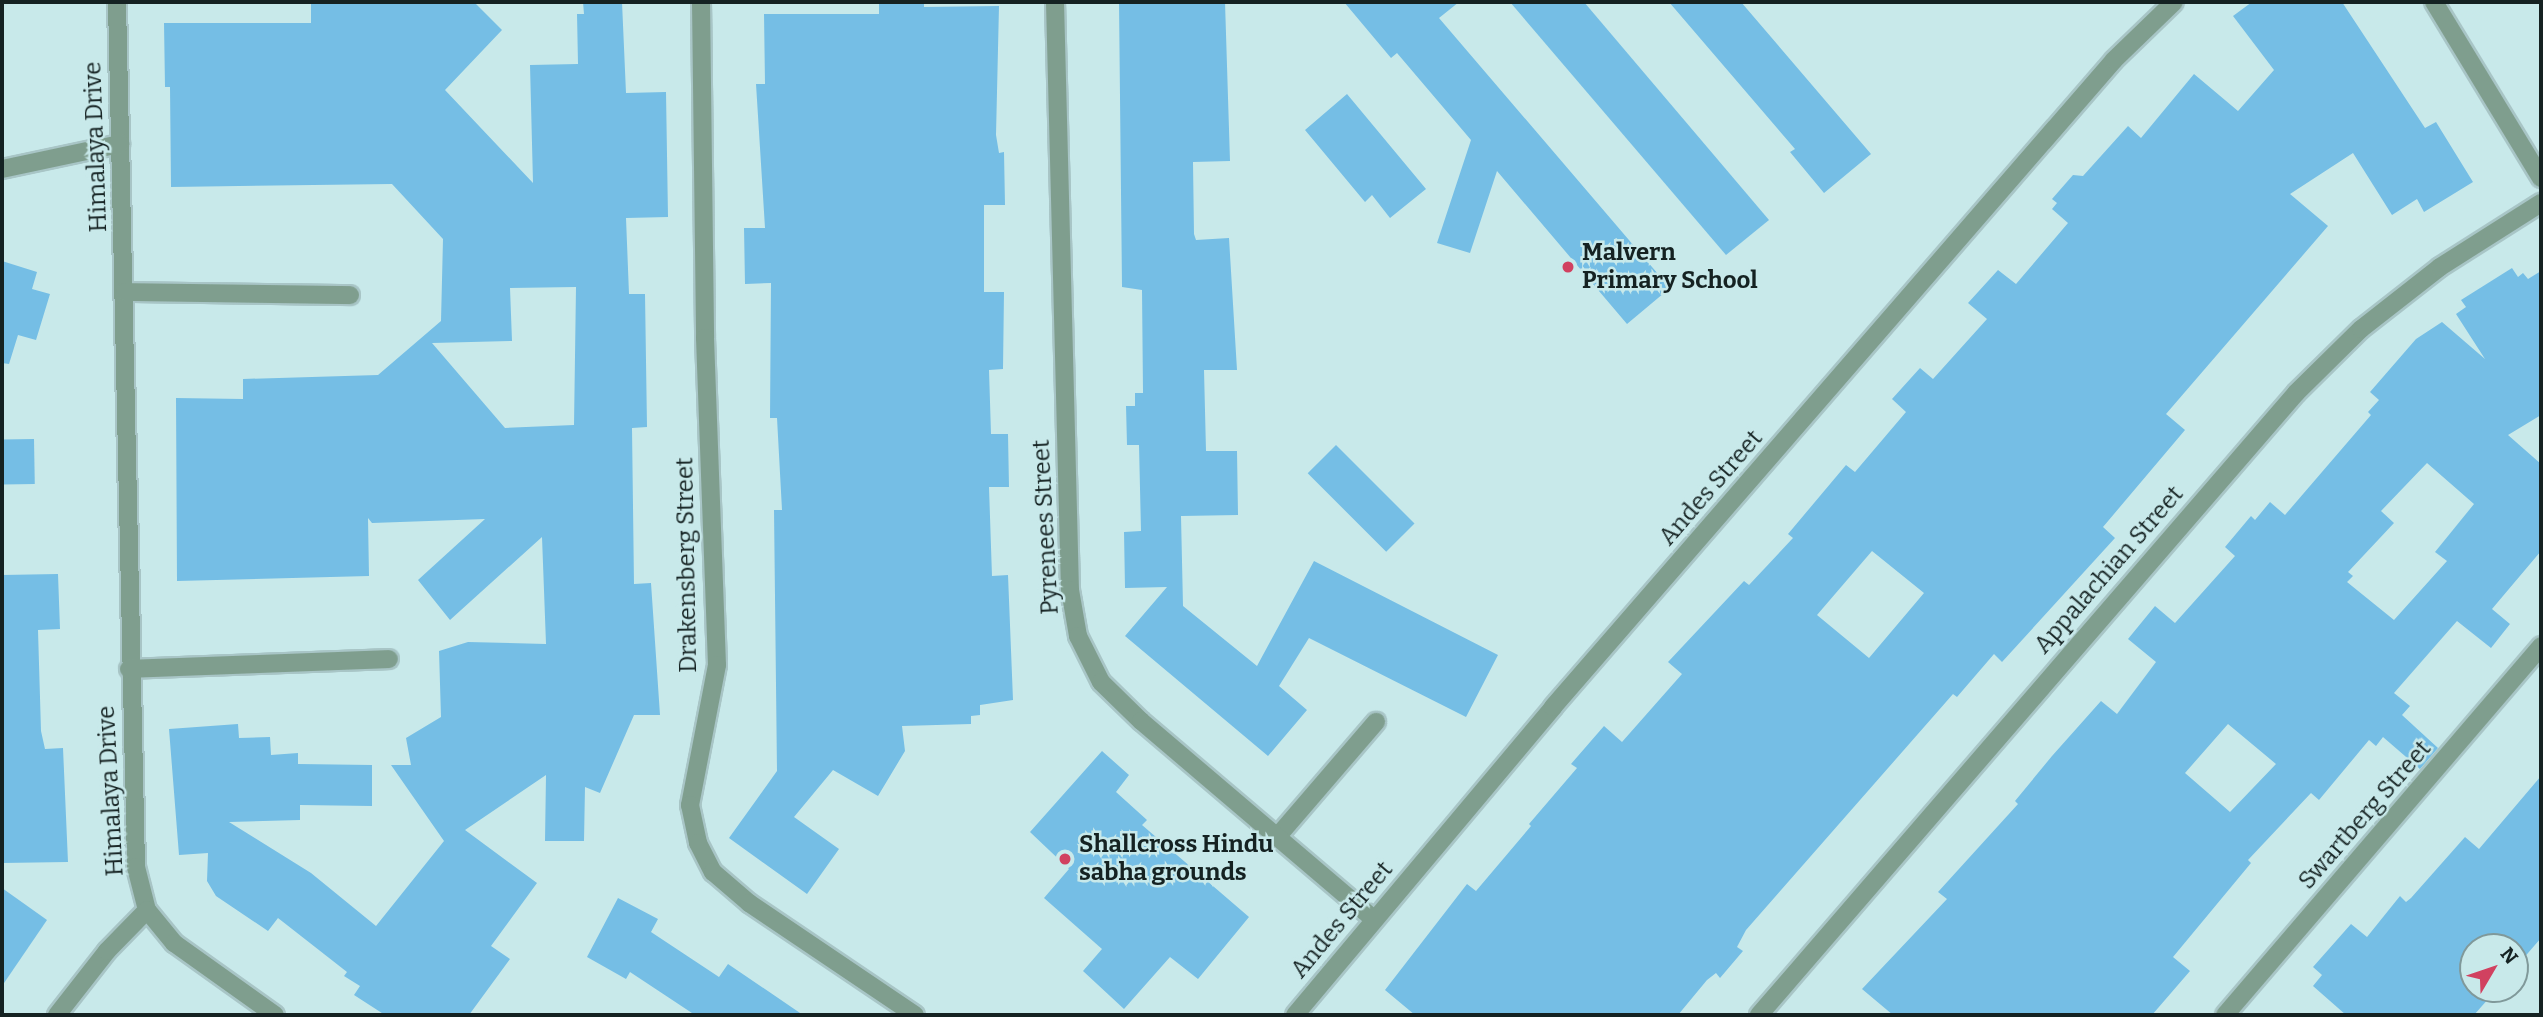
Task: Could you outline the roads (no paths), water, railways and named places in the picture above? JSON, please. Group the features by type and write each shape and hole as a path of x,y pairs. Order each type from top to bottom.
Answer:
{"street":[{"name":"Himalaya Drive","path":"117,2 125,292 129,669 136,867 147,910 174,943 275,1015"},
{"name":"Drakensberg Street","path":"701,2 704,324 717,665 690,805 698,843 713,872 749,903 915,1015"},
{"name":"Pyrenees Street","path":"1055,2 1069,576 1078,636 1101,682 1374,919"},
{"name":"Andes Street","path":"1295,1015 1374,919 2114,60 2174,2"},
{"path":"2434,2 2541,178"},
{"path":"2,169 120,144"},
{"name":"Appalachian Street","path":"1759,1015 2296,393 2361,329 2430,275 2541,203"},
{"path":"125,292 350,295"},
{"name":"Swartberg Street","path":"2225,1015 2541,646"},
{"name":"Himalaya Drive","path":"129,669 390,659"},
{"path":"1277,837 1376,722"},
{"path":"57,1015 107,951 147,910"}],"place":[{"name":"Malvern Primary School","path":"1568,267"},
{"name":"Shallcross Hindu sabha grounds","path":"1065,859"}]}
